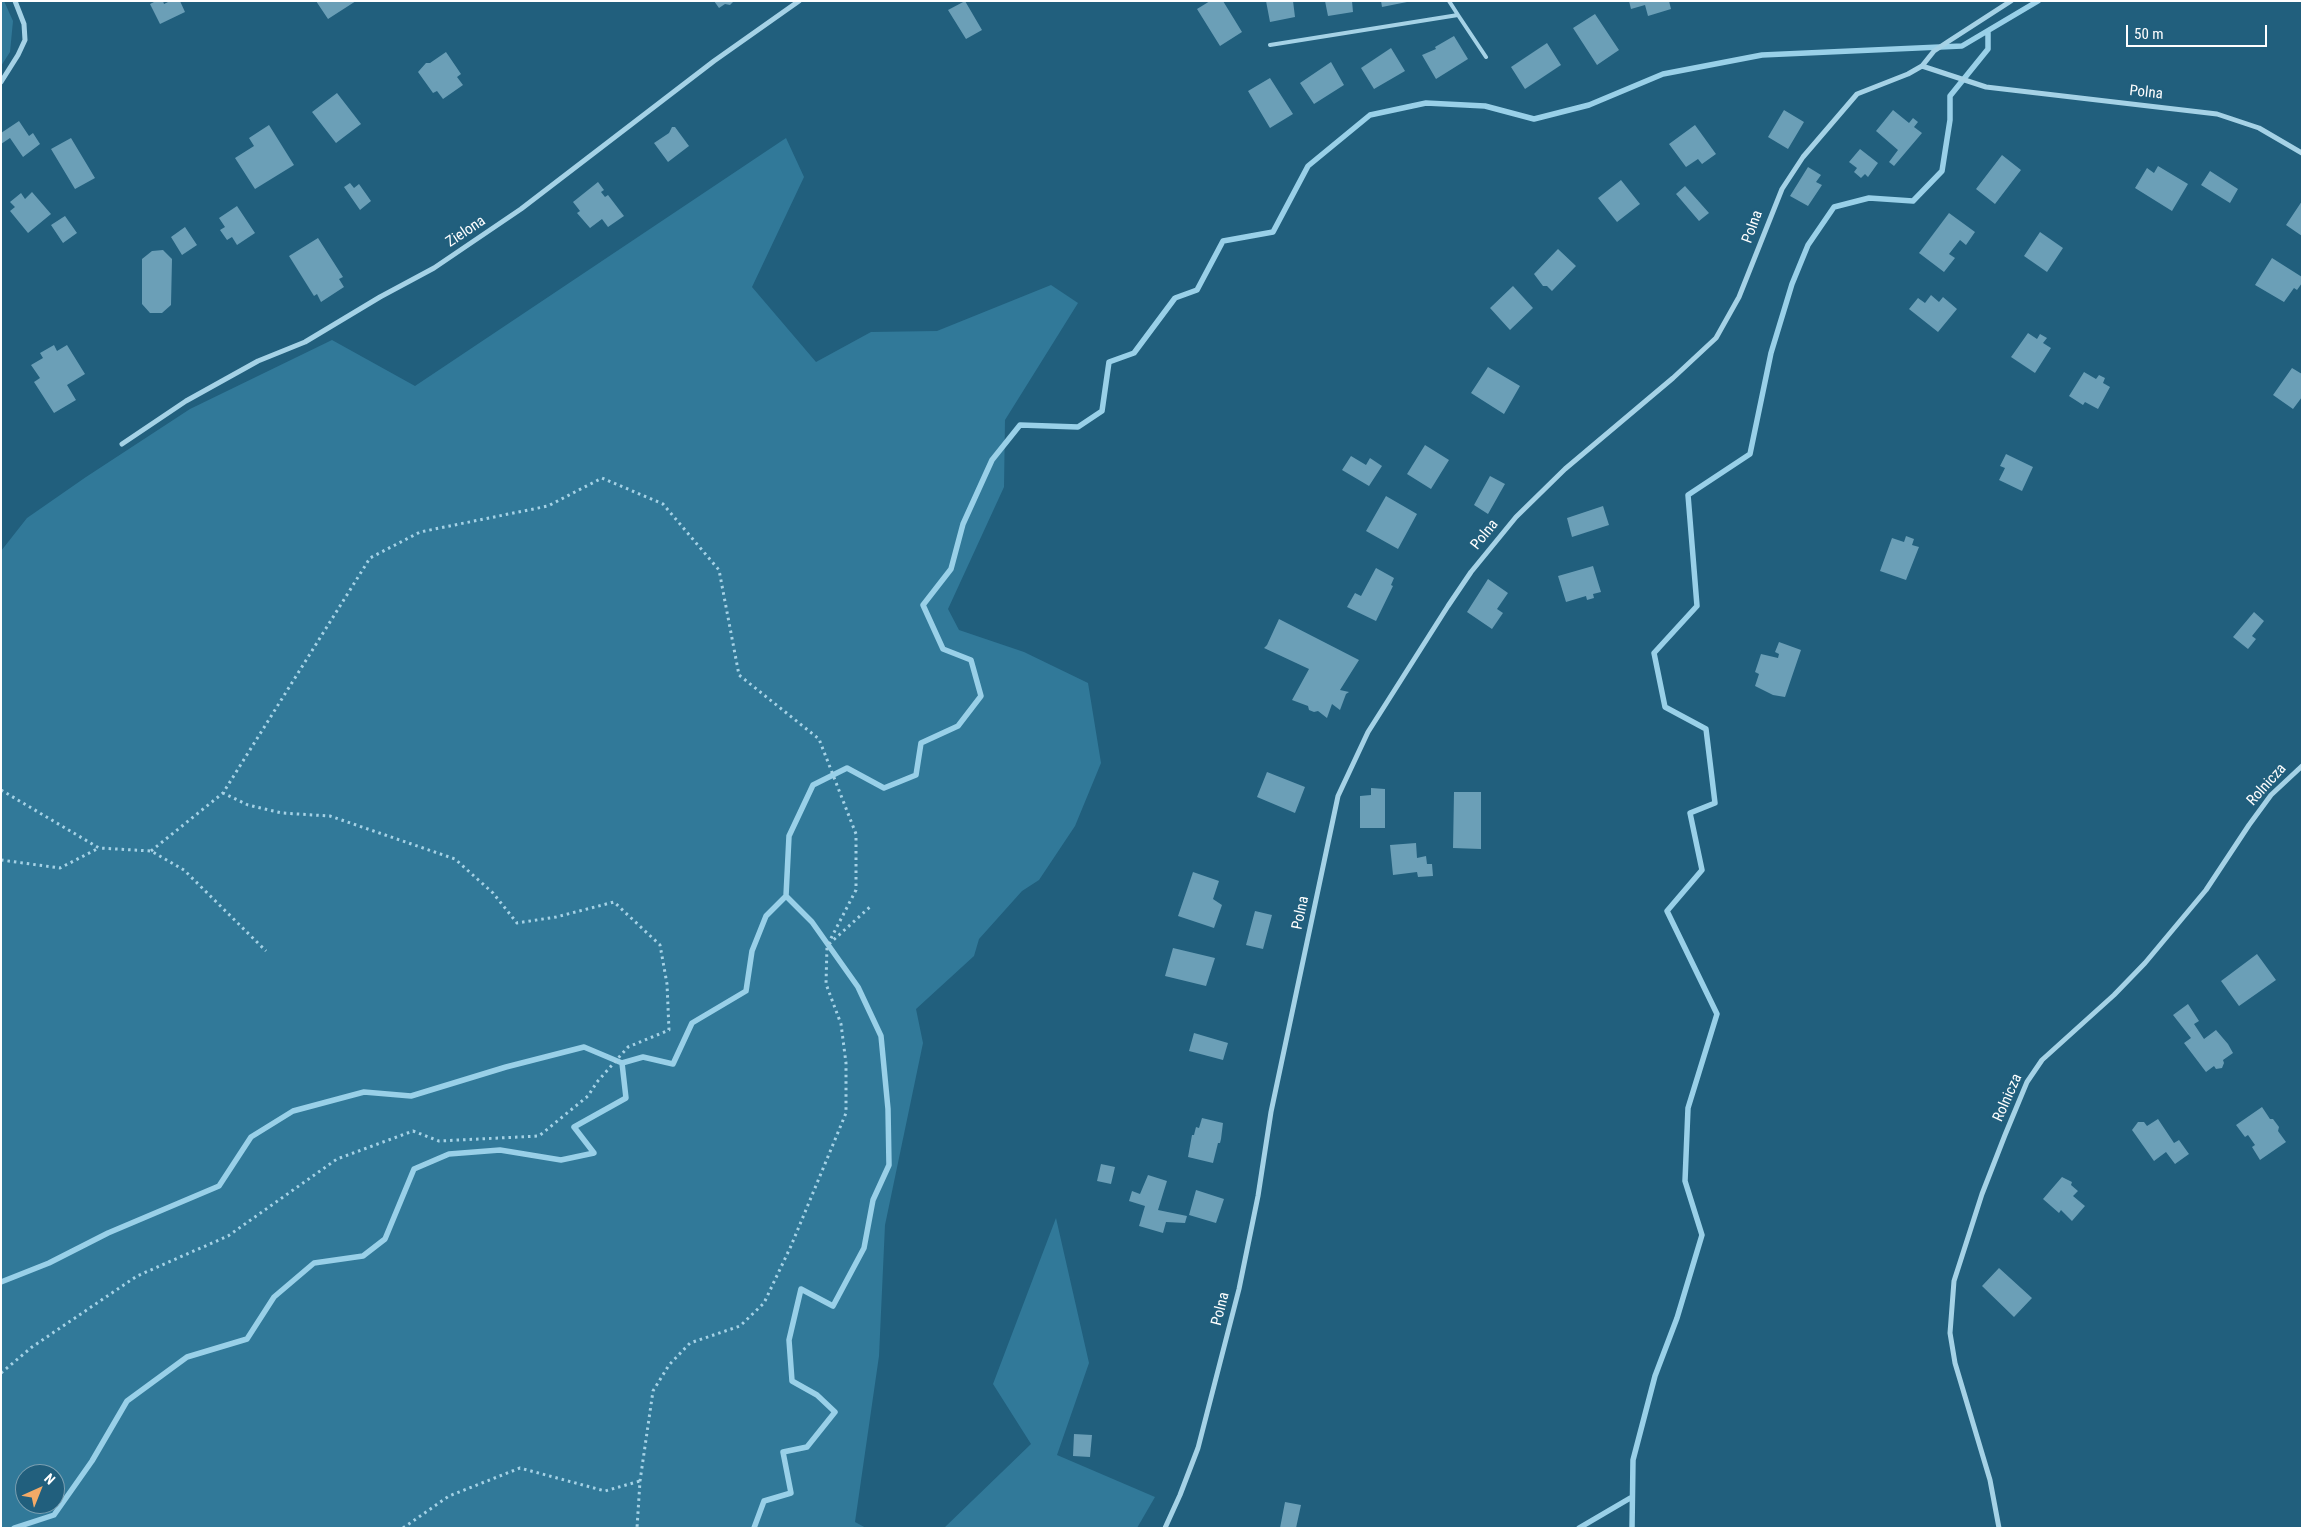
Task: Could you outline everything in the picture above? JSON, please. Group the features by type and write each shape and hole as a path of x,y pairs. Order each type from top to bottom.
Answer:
{"street":[{"path":"1,82 25,40 24,24 15,1"},
{"name":"Zielona","path":"122,444 186,401 258,361 305,342 380,297 434,268 522,209 714,61 799,1"},
{"path":"1922,66 1935,50 2011,1"},
{"name":"Polna","path":"1165,1528 1180,1496 1198,1448 1239,1289 1258,1196 1271,1112 1332,822 1338,796 1360,747 1471,572 1516,517 1565,469 1680,372 1716,338 1739,297 1775,203 1803,157 1858,94 1908,74 1922,66 1976,84 2015,91 2217,114 2259,128 2302,152"},
{"name":"Rolnicza","path":"1999,1528 1990,1480 1955,1363 1950,1333 1951,1305 1957,1273 1982,1194 2005,1135 2027,1082 2042,1060 2114,995 2158,948 2206,890 2248,825 2272,795 2302,766"}],"lane":[{"path":"1449,1 1486,57"},
{"path":"1270,44 1458,15"}],"path":[{"path":"151,851 223,793 370,558 420,532 548,506 602,478 663,504 719,570 739,674 819,740 856,834 856,890 827,946 826,984 842,1024 846,1063 846,1113 791,1246 764,1303 740,1326 690,1343 669,1365 653,1391 640,1481 637,1528"},
{"path":"1,790 99,848 151,851 184,870 266,951"},
{"path":"1,1373 32,1347 137,1276 228,1236 337,1159 413,1132 438,1141 539,1136 588,1096 597,1082 628,1047 669,1030 666,984 660,945 614,902 517,923 493,893 455,859 330,816 282,813 248,805 223,793"},
{"path":"1,860 60,868 99,848"},
{"path":"827,946 871,906"},
{"path":"403,1528 449,1496 520,1468 605,1491 640,1481"}],"shaded area":[{"path":"1,1 4,1 13,21 10,52 1,66"},
{"path":"786,138 804,177 752,287 816,362 871,332 937,331 1051,285 1078,303 1005,420 1004,487 948,609 959,630 1024,652 1088,683 1101,763 1075,826 1039,880 1022,891 979,939 974,956 916,1009 923,1043 885,1225 879,1356 855,1522 866,1528 1,1528 1,551 27,518 190,409 332,340 415,386"},
{"path":"1056,1218 1089,1363 1057,1455 1155,1497 1137,1528 944,1528 1031,1444 993,1384"}],"building":[{"path":"156,1 163,1 164,4 170,1 180,1 185,12 160,24 150,4"},
{"path":"316,1 356,1 328,19"},
{"path":"714,1 734,1 730,5 725,4 719,8"},
{"path":"965,1 982,30 966,39 948,10"},
{"path":"1210,1 1223,1 1242,32 1220,46 1197,9"},
{"path":"1266,1 1293,1 1295,17 1270,22"},
{"path":"1325,1 1352,1 1353,12 1328,16"},
{"path":"1381,1 1407,1 1407,2 1382,7"},
{"path":"1629,1 1669,1 1671,9 1648,16 1645,5 1631,9"},
{"path":"1595,14 1619,50 1597,65 1573,28"},
{"path":"1454,36 1468,59 1436,79 1422,55 1436,49 1435,47"},
{"path":"1547,43 1561,65 1525,89 1511,67"},
{"path":"1391,48 1405,71 1374,89 1361,68"},
{"path":"446,52 461,74 457,77 463,85 443,99 437,91 433,93 418,72 426,63 430,63"},
{"path":"1331,62 1344,85 1314,104 1300,83"},
{"path":"1270,78 1293,114 1270,128 1248,91"},
{"path":"337,93 361,124 336,143 312,112"},
{"path":"1784,110 1804,122 1788,149 1768,137"},
{"path":"1893,110 1909,123 1913,118 1918,122 1914,127 1922,133 1894,166 1889,162 1898,150 1876,131"},
{"path":"19,121 29,136 33,133 40,144 23,157 10,138 1,144 1,133"},
{"path":"269,125 294,165 255,189 235,158 254,146 249,138"},
{"path":"1695,125 1716,154 1702,164 1698,159 1686,167 1669,144"},
{"path":"672,127 675,127 689,146 668,162 654,143 669,133"},
{"path":"71,138 95,178 75,189 51,149"},
{"path":"1860,149 1878,163 1868,177 1865,174 1861,178 1854,172 1857,168 1849,162"},
{"path":"2002,155 2021,170 1995,204 1976,189"},
{"path":"2158,166 2188,184 2172,211 2135,188 2147,168 2154,173"},
{"path":"1808,167 1821,175 1816,182 1822,185 1808,206 1790,196"},
{"path":"2210,171 2238,189 2230,203 2201,185"},
{"path":"1621,180 1640,204 1617,222 1598,198"},
{"path":"598,182 604,190 601,192 605,197 608,195 624,216 608,227 602,219 590,228 577,213 580,211 573,202"},
{"path":"350,183 354,188 359,184 371,201 360,210 344,187"},
{"path":"1685,186 1709,213 1699,221 1676,194"},
{"path":"32,192 51,214 28,233 10,211 15,207 10,202 21,193 25,199"},
{"path":"2302,201 2302,236 2286,225"},
{"path":"237,206 255,233 237,245 232,237 227,240 220,230 225,227 219,218"},
{"path":"1949,213 1975,232 1966,245 1960,240 1949,254 1955,258 1944,272 1919,253"},
{"path":"65,216 77,233 63,243 51,225"},
{"path":"185,227 197,245 182,255 171,237"},
{"path":"2040,232 2063,248 2047,272 2024,256"},
{"path":"318,238 343,277 339,279 344,287 321,302 317,294 314,296 289,256"},
{"path":"1558,249 1576,266 1552,291 1547,286 1543,286 1534,274"},
{"path":"163,250 172,259 171,305 162,313 150,313 142,304 142,259 152,251"},
{"path":"2272,258 2302,277 2302,283 2297,290 2294,288 2284,302 2255,285"},
{"path":"1513,286 1533,308 1510,330 1490,308"},
{"path":"1931,295 1939,302 1943,297 1957,309 1938,332 1909,309 1918,298 1925,303"},
{"path":"2028,333 2037,339 2040,334 2047,338 2043,343 2051,348 2035,373 2011,357"},
{"path":"54,345 57,351 67,345 85,374 67,385 76,400 54,413 34,382 40,378 31,365 43,358 40,353"},
{"path":"1488,367 1520,386 1504,414 1471,393"},
{"path":"2292,368 2302,374 2302,397 2293,409 2273,395"},
{"path":"2084,372 2096,379 2099,375 2105,378 2103,383 2110,387 2098,409 2085,402 2083,405 2069,396"},
{"path":"1425,445 1449,460 1431,489 1407,474"},
{"path":"2006,454 2033,467 2022,491 1999,480 2005,468 2000,466"},
{"path":"1351,456 1366,465 1370,458 1382,466 1369,486 1342,470"},
{"path":"1490,476 1505,484 1488,514 1474,505"},
{"path":"1386,496 1417,514 1398,549 1366,531"},
{"path":"1603,506 1609,525 1572,537 1567,518"},
{"path":"1906,536 1914,539 1912,545 1919,547 1906,580 1880,571 1892,538 1904,542"},
{"path":"1593,566 1601,592 1593,594 1594,598 1587,600 1586,596 1566,602 1558,576"},
{"path":"1376,568 1394,578 1391,585 1393,586 1376,621 1347,607 1355,593 1361,596"},
{"path":"1488,579 1508,593 1497,609 1503,613 1492,629 1467,612"},
{"path":"2254,612 2264,621 2252,636 2256,639 2248,649 2233,637"},
{"path":"1279,619 1359,660 1340,690 1349,692 1346,694 1340,710 1332,704 1327,718 1318,711 1309,710 1308,706 1292,700 1309,669 1264,648"},
{"path":"1779,642 1801,650 1785,697 1773,695 1755,686 1759,674 1755,672 1761,654 1778,658 1779,654 1775,652"},
{"path":"1267,772 1305,787 1295,813 1257,797"},
{"path":"1371,788 1385,789 1385,828 1360,828 1360,796 1371,795"},
{"path":"1454,792 1481,792 1481,849 1453,848"},
{"path":"1416,843 1417,858 1426,856 1427,864 1432,864 1433,876 1418,877 1417,872 1393,875 1390,845"},
{"path":"1193,872 1219,881 1213,899 1222,905 1214,928 1178,916"},
{"path":"1255,911 1272,915 1263,949 1246,945"},
{"path":"1173,948 1215,958 1206,986 1165,976"},
{"path":"2257,954 2276,980 2239,1006 2221,981"},
{"path":"2188,1004 2199,1021 2194,1024 2204,1039 2216,1030 2233,1053 2223,1060 2222,1068 2216,1069 2214,1066 2206,1072 2184,1043 2191,1038 2173,1015"},
{"path":"1194,1033 1228,1043 1223,1060 1189,1051"},
{"path":"2262,1107 2270,1119 2273,1119 2279,1127 2278,1131 2286,1142 2260,1160 2252,1147 2255,1145 2248,1135 2245,1137 2236,1125"},
{"path":"1202,1118 1223,1123 1220,1143 1218,1143 1213,1163 1188,1157 1192,1135 1194,1135 1196,1127 1199,1128"},
{"path":"2158,1119 2174,1143 2179,1140 2189,1154 2175,1164 2166,1152 2154,1161 2132,1130 2138,1122 2144,1122 2147,1126"},
{"path":"1101,1164 1115,1167 1111,1184 1097,1181"},
{"path":"1148,1175 1167,1181 1158,1210 1187,1216 1185,1223 1166,1222 1163,1233 1139,1226 1145,1206 1129,1201 1132,1191 1140,1194"},
{"path":"2062,1177 2072,1182 2071,1185 2078,1191 2073,1196 2085,1206 2072,1221 2061,1210 2059,1213 2043,1199"},
{"path":"1196,1190 1224,1199 1216,1223 1189,1215"},
{"path":"1999,1268 2032,1298 2014,1317 1982,1286"},
{"path":"1074,1434 1092,1435 1090,1457 1073,1456"},
{"path":"1285,1502 1301,1505 1296,1528 1280,1528"}],"waterway":[{"path":"754,1528 764,1501 791,1493 783,1452 807,1447 835,1412 817,1395 792,1381 789,1340 801,1289 833,1306 864,1248 873,1200 889,1165 888,1109 881,1036 858,987 812,922 786,896 789,836 813,785 847,768 884,788 916,775 921,743 958,726 981,696 971,660 943,649 923,605 951,569 963,524 992,460 1020,425 1078,427 1102,411 1109,362 1134,353 1175,298 1197,290 1223,241 1273,232 1308,166 1370,115 1426,103 1485,106 1534,119 1589,105 1663,74 1762,55 1962,46 2038,1"},
{"path":"1632,1528 1633,1460 1655,1376 1677,1318 1702,1235 1685,1181 1688,1108 1717,1014 1667,911 1702,870 1690,813 1715,803 1706,729 1665,707 1654,653 1697,606 1688,495 1750,454 1771,353 1792,284 1808,245 1834,207 1869,198 1913,201 1942,171 1950,120 1950,96 1988,49 1988,31"},
{"path":"14,1528 54,1515 92,1461 127,1401 187,1357 247,1339 274,1297 314,1263 363,1256 385,1239 414,1169 449,1154 500,1150 561,1160 594,1153 574,1127 626,1098 622,1063 643,1057 673,1064 692,1023 746,991 752,951 766,916 786,896"},
{"path":"1,1282 49,1263 108,1233 219,1186 251,1137 293,1111 364,1092 411,1096 506,1067 584,1047 622,1063"},
{"path":"1579,1528 1632,1497"}]}
